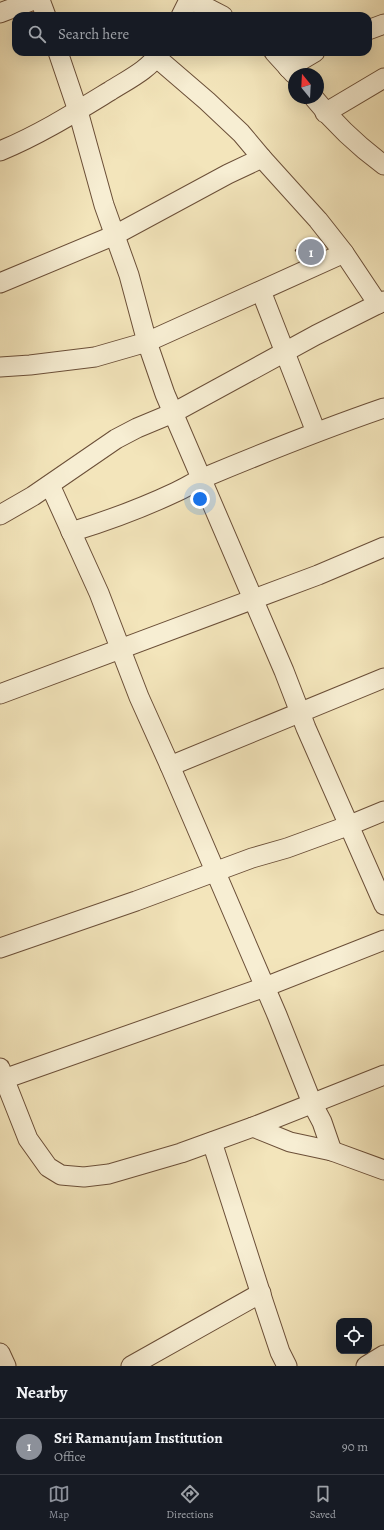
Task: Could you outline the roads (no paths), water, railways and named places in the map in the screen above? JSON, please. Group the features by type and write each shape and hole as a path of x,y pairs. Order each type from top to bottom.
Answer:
{"street":[{"path":"0,13 34,0"},
{"path":"40,0 44,12"},
{"path":"183,12 189,0"},
{"path":"192,0 215,12"},
{"path":"372,28 384,24"},
{"path":"59,56 78,112 104,205 165,394 201,479 210,496 306,728 384,905"},
{"path":"0,151 45,130 78,112 145,69 157,56"},
{"path":"0,516 50,485 116,439 137,428 173,413 285,352 381,303 318,220 262,158 241,132 159,56"},
{"path":"278,56 288,68"},
{"path":"295,68 309,56"},
{"path":"384,78 319,105 368,154 384,165"},
{"path":"0,283 115,236 215,181 262,158"},
{"path":"0,368 95,357 147,342 344,253"},
{"path":"260,291 316,432"},
{"path":"71,532 107,521 147,505 201,479 316,432 384,408"},
{"path":"50,485 99,593 139,698 170,766 265,987 312,1103 322,1122 332,1151"},
{"path":"0,694 318,575 384,547"},
{"path":"170,766 215,749 384,678"},
{"path":"0,948 129,904 350,825 384,811"},
{"path":"384,940 265,987 2,1074 28,1139 48,1167 61,1175 84,1178 109,1174 181,1153 253,1127 384,1075"},
{"path":"253,1127 290,1142 332,1151 384,1170"},
{"path":"212,1142 280,1352 287,1366"},
{"path":"131,1366 261,1293"},
{"path":"0,1354 6,1366"},
{"path":"366,1366 384,1355"}],"place":[{"name":"Sri Ramanujam Institution","path":"311,252"}]}
